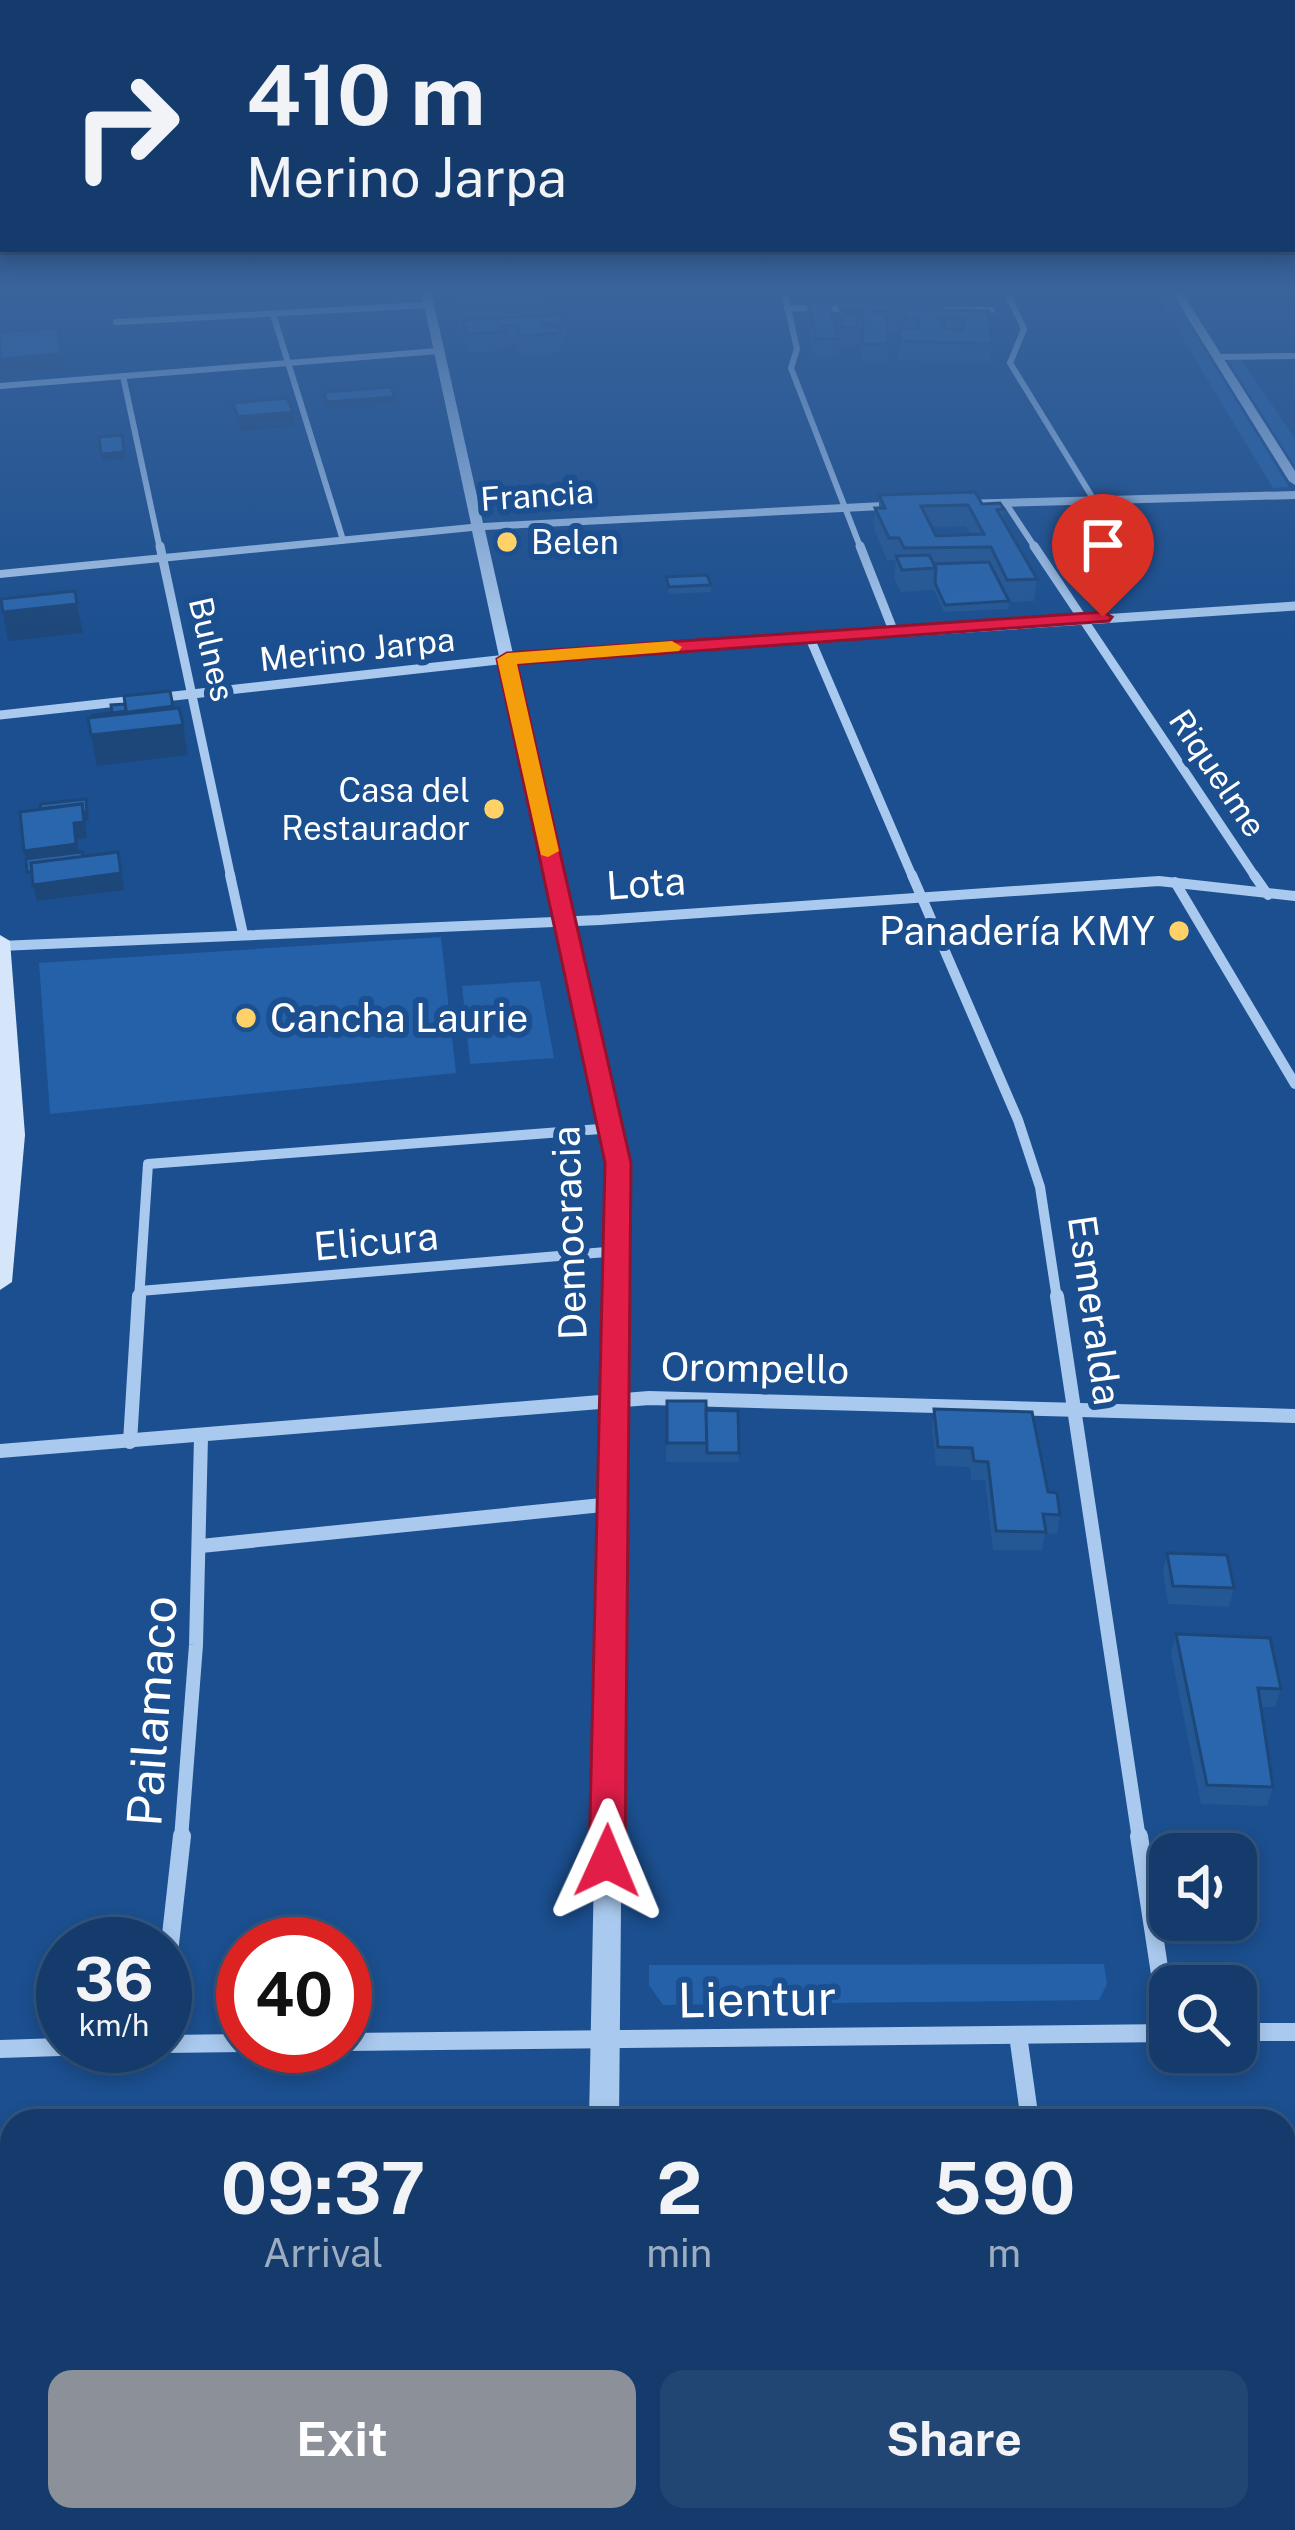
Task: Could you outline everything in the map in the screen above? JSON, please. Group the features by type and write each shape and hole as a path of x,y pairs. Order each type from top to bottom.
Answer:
{"main road":[{"path":"0,944 14,1135 0,1282"}],"street":[{"name":"Bulnes","path":"130,409 243,934"},
{"path":"303,409 343,540"},
{"name":"Democracia","path":"451,409 613,1128 618,1251 604,2109"},
{"path":"807,409 892,631"},
{"path":"1038,409 1094,500"},
{"path":"1249,409 1295,482"},
{"path":"938,504 1295,495"},
{"name":"Riquelme","path":"1005,502 1268,895"},
{"name":"Francia","path":"0,574 476,527 914,505"},
{"name":"Merino Jarpa","path":"0,715 507,659 1295,606"},
{"name":"Esmeralda","path":"809,637 1032,1158 1047,1224 1159,1965"},
{"path":"1175,882 1295,1084"},
{"name":"Lota","path":"0,944 563,920 1175,882 1295,896"},
{"path":"130,1442 148,1164 613,1128"},
{"name":"Elicura","path":"140,1292 618,1251"},
{"name":"Orompello","path":"0,1450 679,1398 1295,1416"},
{"name":"Pailamaco","path":"173,1917 191,1762 201,1437"},
{"path":"201,1546 612,1504"},
{"path":"1257,2032 1295,2032"},
{"name":"Lientur","path":"372,2042 1149,2033"},
{"path":"1018,2035 1028,2109"},
{"path":"0,2049 36,2048"}],"shaded area":[{"path":"1225,409 1241,409 1289,487 1273,488"},
{"path":"1259,409 1275,409 1295,439 1295,466"},
{"name":"Cancha Laurie","path":"441,937 456,1073 50,1114 39,963"},
{"path":"540,981 554,1058 470,1064 462,986"},
{"path":"1104,1964 1107,1984 1099,2000 663,2005 649,1985 649,1965"}],"building":[{"path":"235,409 293,412 238,417"},
{"path":"122,435 124,452 101,454 99,437"},
{"path":"975,492 982,504 1000,503 1004,509 997,510 1037,579 1007,580 991,547 904,548 899,538 889,538 875,508 885,508 879,495","holes":["968,505 984,534 936,536 921,506"]},
{"path":"929,555 936,568 902,570 896,556"},
{"path":"989,562 1009,601 945,605 935,583 934,564"},
{"path":"707,575 711,585 669,587 666,577"},
{"path":"75,591 77,604 3,612 1,599"},
{"path":"170,691 173,706 93,717 126,711 124,696"},
{"path":"125,704 126,711 112,713 111,705"},
{"path":"179,708 183,725 91,735 88,718"},
{"path":"86,799 87,812 82,804 39,809 41,804"},
{"path":"82,804 84,822 74,823 76,844 24,851 20,812"},
{"path":"82,852 83,857 31,863 32,872 27,872 26,859"},
{"path":"118,852 121,873 33,885 31,863"},
{"path":"667,1401 706,1401 707,1443 667,1443"},
{"path":"934,1409 1032,1412 1048,1492 1057,1493 1060,1515 1043,1514 1046,1532 996,1531 988,1462 974,1461 972,1448 938,1447"},
{"path":"706,1410 738,1411 739,1453 707,1453"},
{"path":"1167,1553 1227,1555 1234,1588 1173,1586"},
{"path":"1176,1634 1270,1638 1281,1689 1258,1688 1273,1787 1207,1785"}],"slow traffic":[{"path":"548,851 507,659 672,647"}],"place":[{"name":"Belen","path":"507,542"},
{"name":"Casa del Restaurador","path":"494,809"},
{"name":"Panadería KMY","path":"1179,931"},
{"name":"Cancha Laurie","path":"246,1018"}],"route":[{"path":"607,1861 618,1163 507,659 1103,617"}]}
